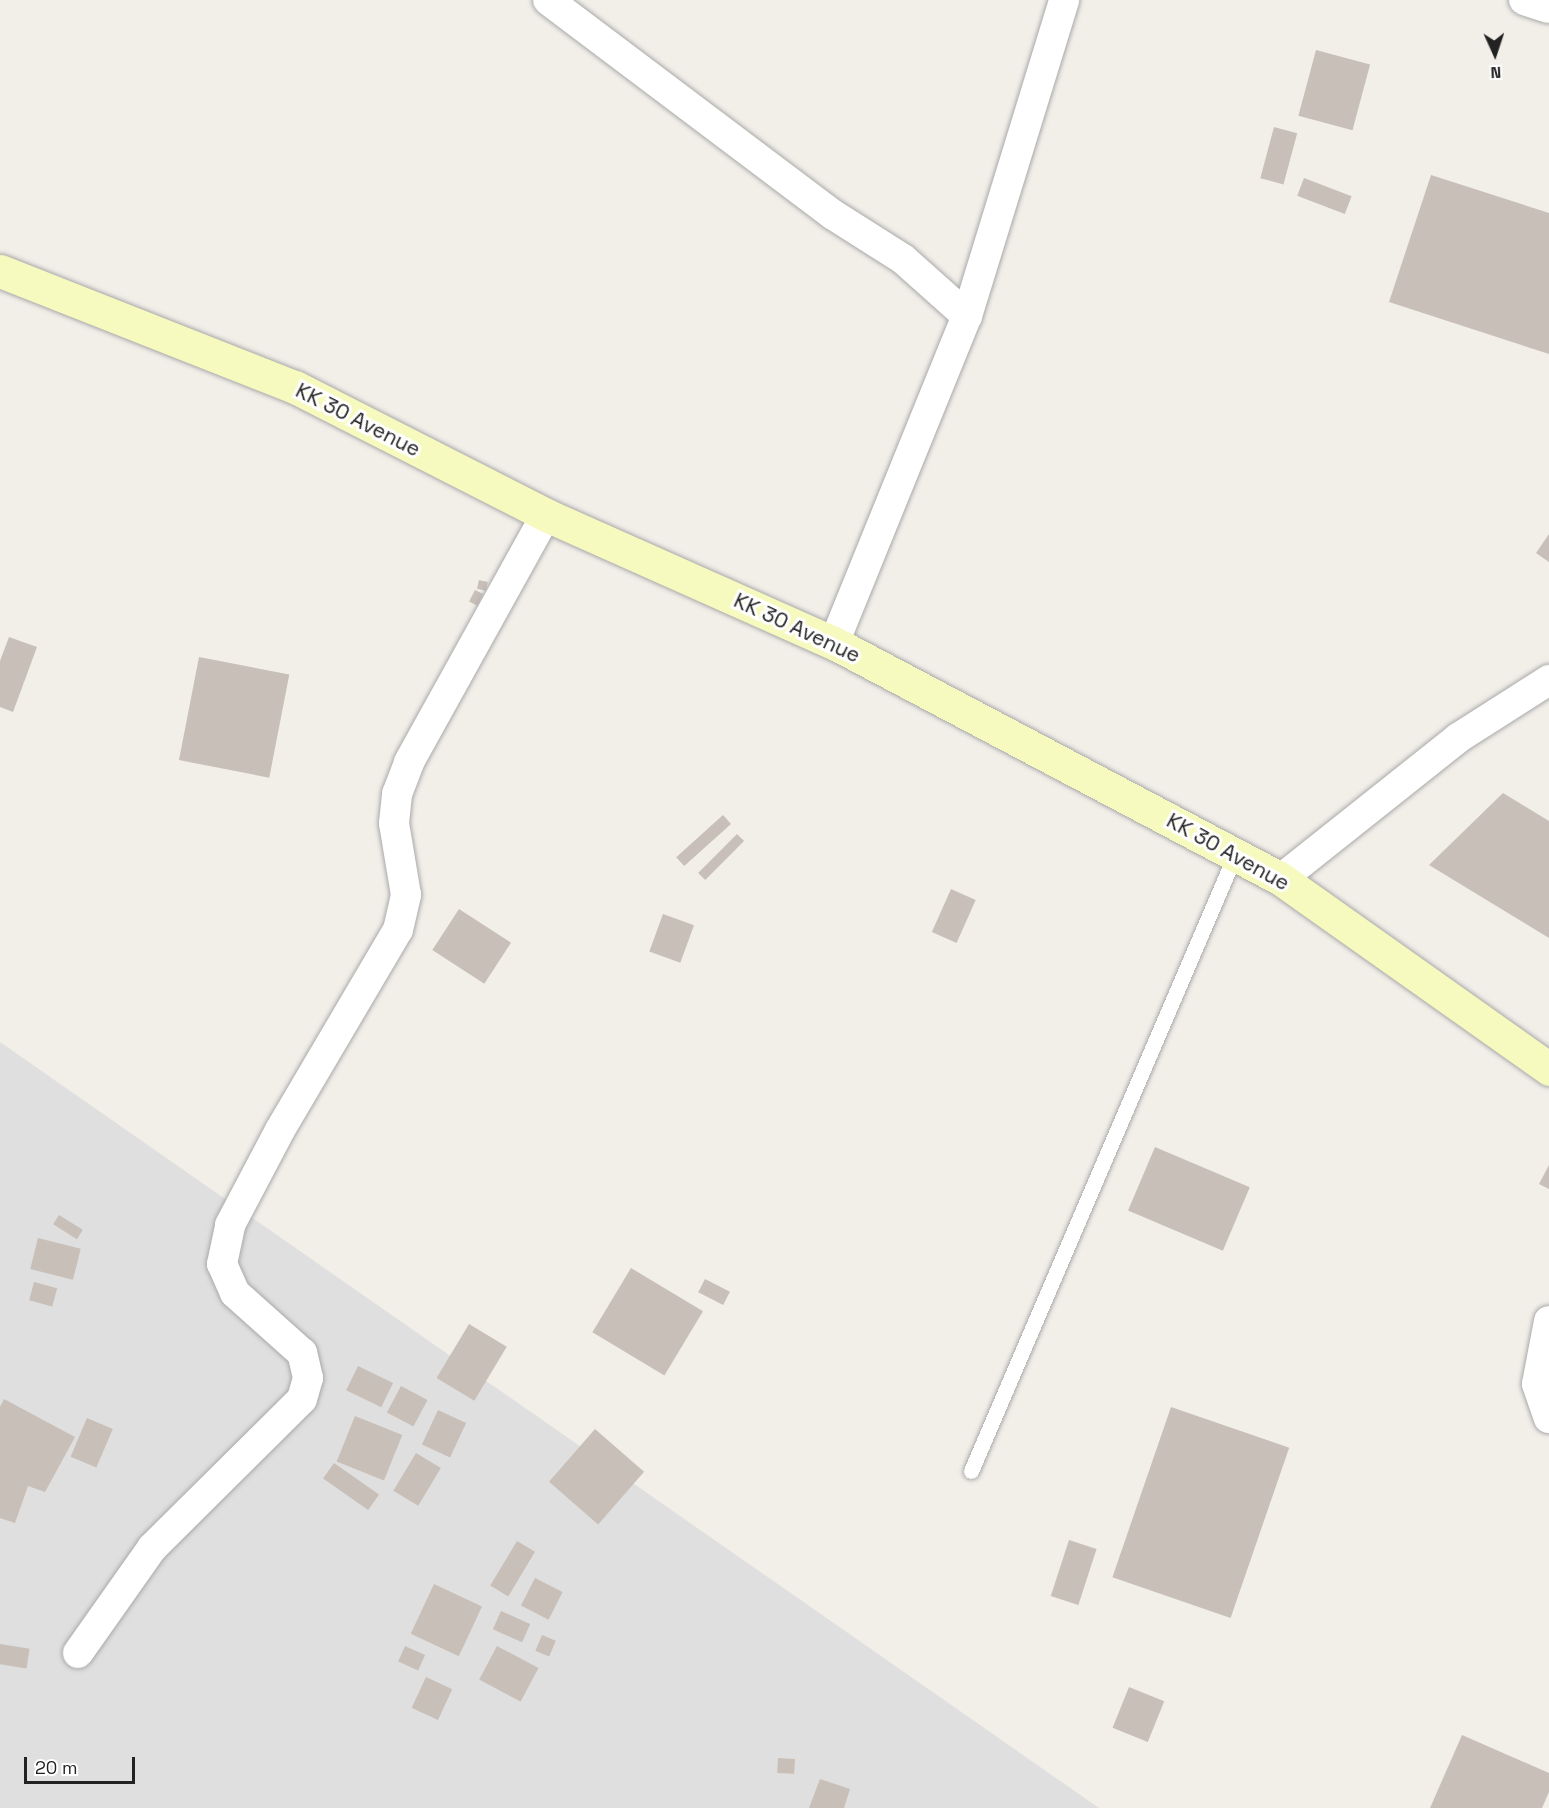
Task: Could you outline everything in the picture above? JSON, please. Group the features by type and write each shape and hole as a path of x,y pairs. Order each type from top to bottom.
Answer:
{"main road":[{"name":"KK 30 Avenue","path":"0,271 295,387 546,515 834,643 1281,879 1549,1069"}],"street":[{"path":"548,0 832,214 903,259 968,316"},
{"path":"834,643 968,316 1064,0"},
{"path":"1524,0 1549,8"},
{"path":"78,1653 152,1548 302,1399 308,1378 303,1353 235,1293 222,1264 230,1225 280,1130 398,930 406,895 394,822 398,794 409,762 546,515"},
{"path":"1281,879 1458,738 1549,680"},
{"path":"1549,1321 1537,1384 1549,1418"}],"lane":[{"path":"971,1471 1236,855"}],"shaded area":[{"path":"0,1042 1099,1808 0,1808"}],"building":[{"path":"1316,50 1370,64 1352,130 1298,116"},
{"path":"1274,127 1297,133 1283,184 1260,178"},
{"path":"1431,175 1549,213 1549,354 1389,302"},
{"path":"1304,178 1352,196 1345,214 1297,196"},
{"path":"1549,534 1549,562 1536,553"},
{"path":"479,580 488,582 486,591 477,589"},
{"path":"475,590 483,594 477,606 469,602"},
{"path":"9,637 37,647 13,712 0,707 0,661"},
{"path":"199,657 289,675 269,778 179,760"},
{"path":"1503,793 1549,821 1549,938 1429,865"},
{"path":"723,815 731,824 684,866 676,857"},
{"path":"737,834 744,841 705,880 698,873"},
{"path":"951,889 976,900 957,943 932,932"},
{"path":"459,909 511,943 484,984 432,950"},
{"path":"663,914 694,925 680,963 649,952"},
{"path":"1155,1147 1250,1187 1223,1251 1128,1211"},
{"path":"1549,1165 1549,1189 1539,1184"},
{"path":"59,1215 83,1230 77,1239 53,1224"},
{"path":"38,1238 81,1249 73,1280 30,1269"},
{"path":"631,1268 703,1311 664,1376 592,1332"},
{"path":"705,1279 730,1292 723,1305 698,1292"},
{"path":"34,1282 57,1288 52,1307 29,1300"},
{"path":"469,1324 507,1347 474,1401 437,1378"},
{"path":"358,1366 393,1383 381,1407 346,1390"},
{"path":"401,1386 427,1400 413,1427 387,1412"},
{"path":"4,1399 75,1437 45,1492 28,1486 15,1523 0,1518 0,1407"},
{"path":"1171,1407 1289,1448 1231,1618 1112,1577"},
{"path":"438,1410 466,1423 450,1458 422,1444"},
{"path":"355,1416 402,1435 384,1481 337,1461"},
{"path":"87,1418 113,1429 96,1468 71,1457"},
{"path":"595,1429 644,1472 598,1524 549,1482"},
{"path":"416,1453 441,1468 418,1506 393,1491"},
{"path":"334,1463 379,1495 368,1510 323,1479"},
{"path":"1069,1540 1097,1549 1078,1605 1051,1596"},
{"path":"517,1541 535,1552 508,1596 490,1586"},
{"path":"535,1578 563,1592 549,1620 521,1606"},
{"path":"434,1584 482,1606 459,1656 411,1634"},
{"path":"501,1611 530,1624 522,1642 493,1629"},
{"path":"542,1635 556,1641 549,1657 535,1651"},
{"path":"0,1644 30,1649 27,1668 0,1664"},
{"path":"405,1646 425,1655 418,1670 398,1662"},
{"path":"497,1646 538,1668 521,1702 479,1680"},
{"path":"426,1677 452,1689 438,1720 412,1708"},
{"path":"1129,1687 1164,1701 1148,1742 1113,1728"},
{"path":"1462,1735 1549,1773 1549,1792 1542,1808 1430,1808"},
{"path":"778,1758 795,1759 794,1774 777,1773"},
{"path":"820,1779 850,1789 844,1808 809,1808"}]}
